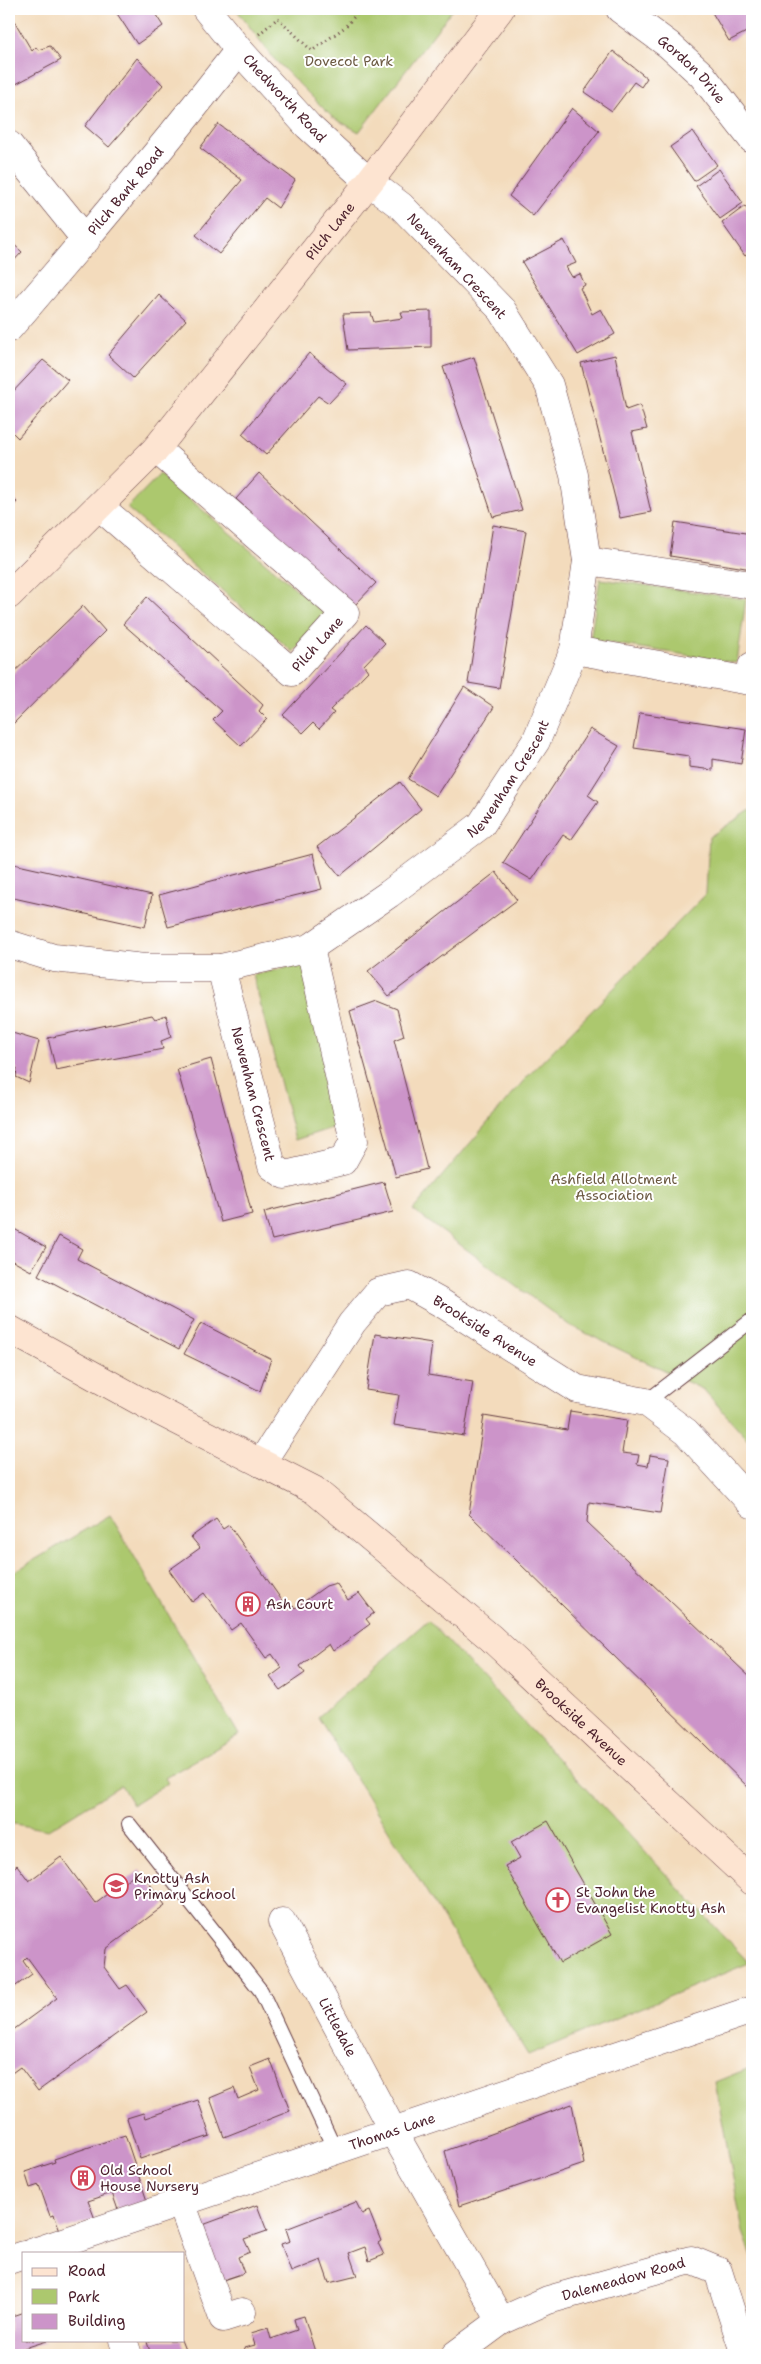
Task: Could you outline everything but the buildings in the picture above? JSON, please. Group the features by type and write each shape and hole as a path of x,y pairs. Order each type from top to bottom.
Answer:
{"street":[{"name":"Chedworth Road","path":"206,9 239,50 308,126 369,182"},
{"name":"Pilch Lane","path":"9,596 156,449 369,182 500,9"},
{"name":"Gordon Drive","path":"620,9 669,45 702,75 751,133"},
{"name":"Pilch Bank Road","path":"9,328 86,240 182,124 239,50"},
{"path":"9,144 86,240"},
{"name":"Newenham Crescent","path":"9,944 54,958 144,968 221,968 310,948 390,894 481,825 536,741 574,650 587,561 574,475 549,385 502,310 402,206 369,182"},
{"name":"Pilch Lane","path":"100,507 292,672 345,613 156,449"},
{"path":"587,561 752,585"},
{"path":"574,650 750,681 752,666"},
{"name":"Newenham Crescent","path":"221,968 272,1166 285,1175 343,1161 354,1141 310,948"},
{"name":"Brookside Avenue","path":"261,1463 352,1323 378,1292 409,1285 493,1334 577,1389 646,1402 686,1432 752,1504"},
{"name":"Brookside Avenue","path":"9,1329 146,1405 314,1490 491,1638 752,1881"},
{"name":"Littledale","path":"282,1922 393,2131"},
{"name":"Thomas Lane","path":"38,2252 92,2243 181,2202 752,2010"},
{"path":"393,2131 501,2320"},
{"path":"181,2202 223,2318 242,2312"},
{"path":"9,2260 22,2256"},
{"name":"Dalemeadow Road","path":"455,2355 501,2320 548,2300 691,2260 718,2270 745,2355"},
{"path":"124,2342 128,2355"}],"lane":[{"path":"646,1402 752,1320"},
{"path":"129,1824 261,1991 335,2150"}],"path":[{"path":"239,50 278,18 312,51 344,27 361,9"}],"green space":[{"name":"Dovecot Park","path":"236,9 453,9 359,132 332,117 274,59"},
{"path":"160,474 326,614 293,652 127,508"},
{"path":"600,579 746,599 737,663 590,640"},
{"name":"Ashfield Allotment Association","path":"752,809 752,1444 704,1390 569,1325 413,1210 526,1078 706,894 709,837"},
{"path":"304,964 350,1122 295,1140 253,975"},
{"path":"110,1515 239,1735 165,1778 168,1783 133,1805 121,1785 48,1830 9,1823 9,1575"},
{"path":"428,1620 749,1963 528,2055 318,1717"},
{"path":"752,2067 752,2256 743,2232 715,2082"}],"place":[{"name":"Ash Court","path":"248,1604"},
{"name":"Knotty Ash Primary School","path":"116,1886"},
{"name":"St John the Evangelist Knotty Ash","path":"558,1900"},
{"name":"Old School House Nursery","path":"83,2178"}]}
